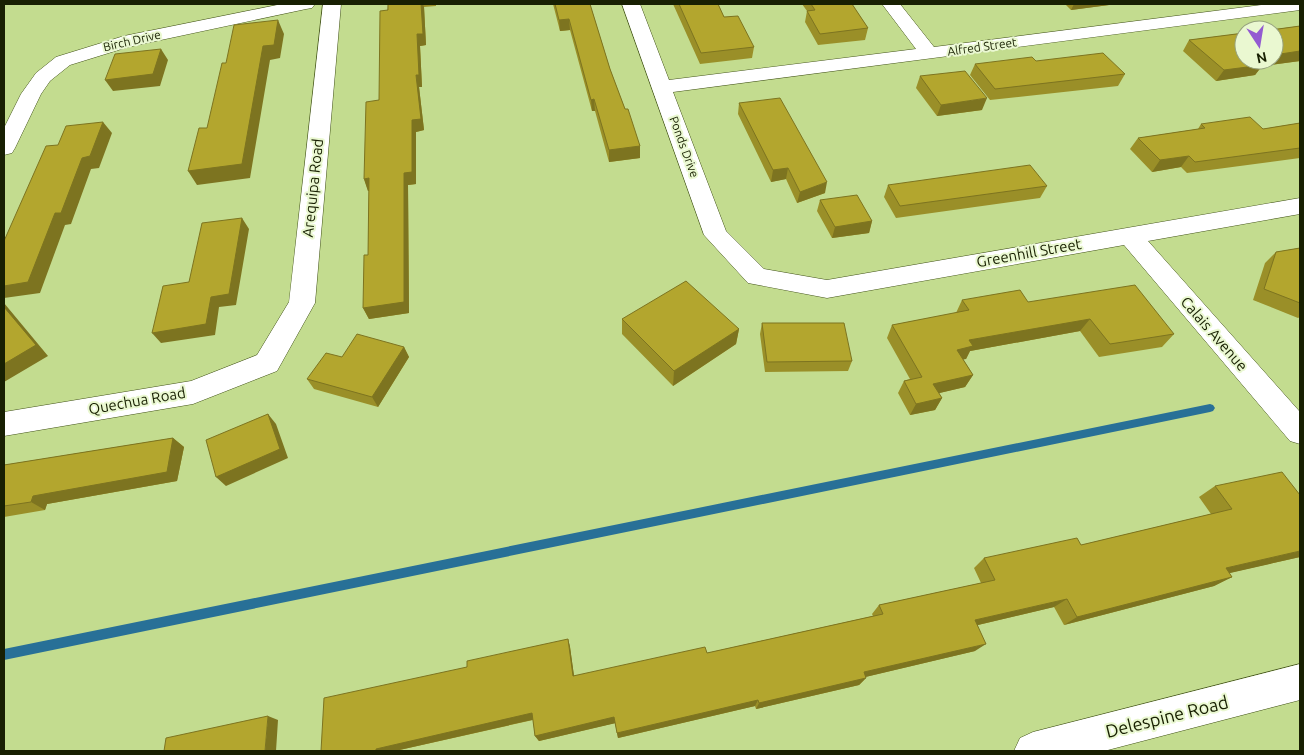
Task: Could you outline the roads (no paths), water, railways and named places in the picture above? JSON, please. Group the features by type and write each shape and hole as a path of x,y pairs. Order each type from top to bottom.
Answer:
{"street":[{"name":"Birch Drive","path":"4,148 31,94 43,77 63,61 124,42 306,4"},
{"name":"Arequipa Road","path":"267,363 302,303 332,4"},
{"name":"Ponds Drive","path":"631,4 716,235 757,277"},
{"path":"891,4 930,54"},
{"path":"1149,4 1170,22"},
{"name":"Alfred Street","path":"663,87 1300,5"},
{"name":"Greenhill Street","path":"757,277 827,289 1300,206"},
{"name":"Calais Avenue","path":"1129,236 1300,432"},
{"name":"Quechua Road","path":"4,424 193,392 267,363"},
{"name":"Delespine Road","path":"1034,751 1300,682"}],"waterway":[{"path":"4,655 1210,408"}]}
